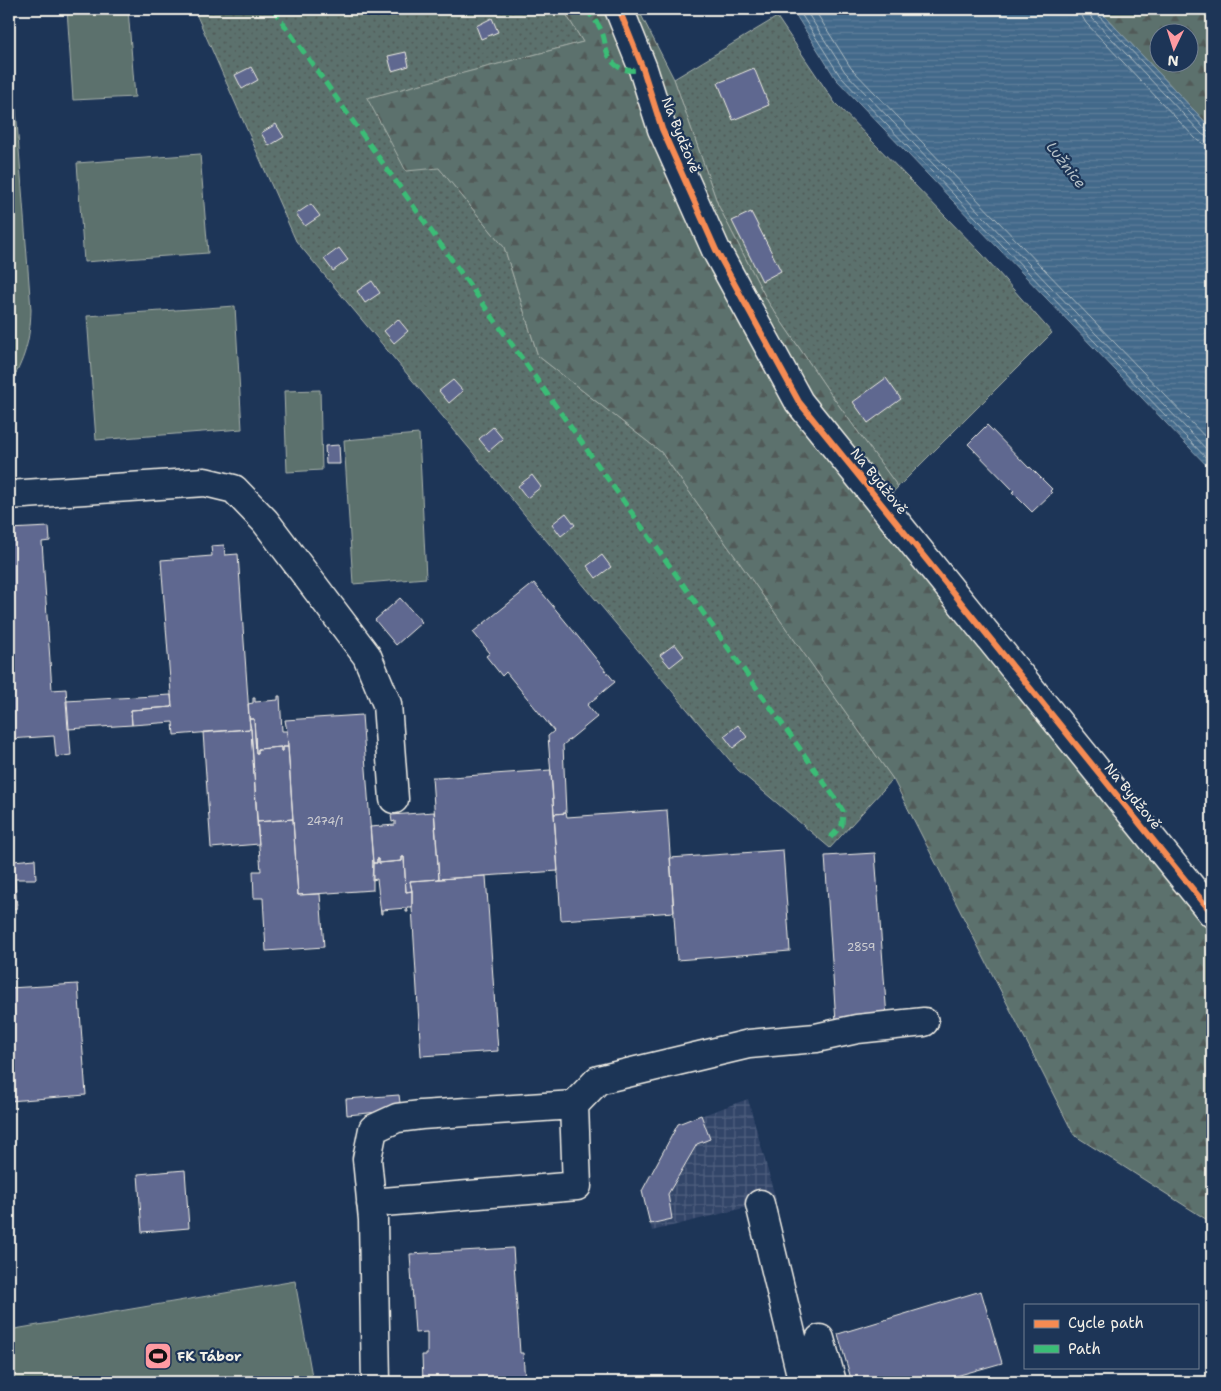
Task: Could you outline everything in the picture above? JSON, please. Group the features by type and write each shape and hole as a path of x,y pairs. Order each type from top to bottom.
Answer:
{"street":[{"name":"Na Bydžově","path":"619,9 643,69 662,129 716,250 799,402 1212,913"},
{"path":"9,496 206,482 234,489 265,521 367,656 387,704 394,799"},
{"path":"376,1382 373,1220 367,1159 373,1129 397,1118 421,1115 574,1105 598,1080 739,1046 816,1038 857,1029 924,1022"},
{"path":"371,1203 578,1186 574,1105"},
{"path":"760,1204 802,1379 809,1382"},
{"path":"820,1339 832,1382"}],"shaded area":[{"path":"748,1099 776,1200 652,1231 642,1192 678,1124"}],"green space":[{"path":"67,9 128,9 135,97 73,100"},
{"path":"194,9 563,9 583,42 368,98 439,168 504,247 538,356 661,452 893,779 830,848 738,770 296,241"},
{"path":"563,9 638,9 674,79 718,205 768,302 832,396 898,487 877,509 1195,913 1212,932 1212,1223 1074,1135 893,779 661,452 538,356 504,247 439,168 406,171 367,98 583,42"},
{"path":"1098,9 1212,9 1212,129 1158,72 1198,72 1198,22 1148,22 1148,62"},
{"path":"9,15 31,310 26,350 9,386"},
{"path":"777,17 835,103 982,254 1052,333 898,487 832,396 768,302 718,205 674,79"},
{"path":"200,154 208,253 84,262 77,163"},
{"path":"235,306 242,429 96,440 87,316"},
{"path":"320,390 322,470 287,472 284,391"},
{"path":"419,434 426,578 353,584 344,440"},
{"name":"FK Tábor","path":"295,1281 313,1382 9,1382 9,1330"}],"water":[{"name":"Lužnice","path":"792,9 1098,9 1148,62 1148,72 1158,72 1212,129 1212,471 836,79"}],"building":[{"path":"492,18 498,32 481,39 476,26"},
{"path":"406,52 409,66 392,71 388,56"},
{"path":"251,67 258,80 242,89 235,75"},
{"path":"754,68 769,105 733,120 718,83"},
{"path":"276,124 284,137 269,146 261,133"},
{"path":"311,204 320,216 305,226 296,214"},
{"path":"751,212 781,271 762,281 732,221"},
{"path":"339,248 348,260 333,271 324,259"},
{"path":"372,281 380,293 365,303 357,291"},
{"path":"398,319 408,331 394,343 384,331"},
{"path":"886,378 901,399 868,423 853,402"},
{"path":"453,380 463,391 449,403 439,391"},
{"path":"987,425 1052,489 1050,491 1052,493 1032,512 968,444"},
{"path":"493,427 503,439 489,451 479,439"},
{"path":"339,445 340,464 326,464 325,446"},
{"path":"532,475 541,487 527,498 518,486"},
{"path":"566,513 575,525 561,536 552,524"},
{"path":"49,527 50,541 42,542 52,690 66,689 71,755 56,757 54,736 9,739 9,543 12,543 11,531 9,529"},
{"path":"224,545 225,555 238,554 250,729 174,735 173,722 132,725 131,710 172,707 161,560 212,556 211,546"},
{"path":"602,555 611,567 596,578 587,566"},
{"path":"534,583 615,682 587,705 597,717 563,745 566,813 554,814 548,736 554,731 506,672 502,676 486,656 490,653 473,632"},
{"path":"400,598 422,622 396,645 375,620"},
{"path":"675,644 684,656 670,667 660,655"},
{"path":"171,695 172,707 131,710 132,725 68,729 66,701"},
{"path":"278,696 280,696 282,731 287,731 288,747 283,747 283,751 281,751 281,747 258,749 258,753 256,753 254,719 249,719 248,704 253,703 253,698 255,698 255,702 278,700"},
{"path":"362,715 373,863 373,890 298,895 285,720"},
{"path":"249,719 254,719 256,753 258,753 258,749 281,747 281,751 283,751 283,747 288,747 293,819 257,822"},
{"path":"738,725 747,737 733,748 724,736"},
{"path":"251,729 259,844 211,848 203,732"},
{"path":"551,770 558,871 439,879 432,777"},
{"path":"9,798 13,861 35,859 36,879 15,879 17,908 9,909"},
{"path":"667,810 674,912 561,920 554,814 566,813 567,817"},
{"path":"434,812 439,879 410,881 412,891 406,892 404,857 402,857 402,861 379,863 379,859 377,859 377,863 373,863 370,827 395,825 395,821 392,822 391,815"},
{"path":"293,819 298,895 320,894 324,947 266,951 263,898 254,898 253,871 261,871 257,822"},
{"path":"783,850 790,951 677,960 670,858"},
{"path":"875,853 887,1018 836,1022 825,856"},
{"path":"402,857 404,857 406,892 412,891 412,907 407,907 408,912 406,912 406,908 382,910 381,914 377,879 372,880 373,863 377,863 377,859 379,859 379,863 402,861"},
{"path":"486,876 498,1051 421,1056 410,881"},
{"path":"78,984 86,1095 9,1101 9,988"},
{"path":"399,1095 401,1110 347,1115 346,1099"},
{"path":"701,1115 710,1139 697,1144 668,1194 672,1219 650,1224 642,1191 678,1124"},
{"path":"185,1170 189,1228 142,1232 138,1174"},
{"path":"513,1248 520,1353 523,1353 525,1382 423,1382 422,1355 427,1355 427,1332 415,1333 410,1254"},
{"path":"981,1291 1002,1363 935,1382 852,1382 838,1334"}],"marked path":[{"path":"273,9 835,798 843,811 842,825 829,839"},
{"path":"586,9 601,29 607,52 613,62 626,70 643,69"}],"cycle path":[{"path":"619,9 643,69 662,129 716,250 799,402 1212,913"}],"place":[{"name":"FK Tábor","path":"158,1356"}]}
